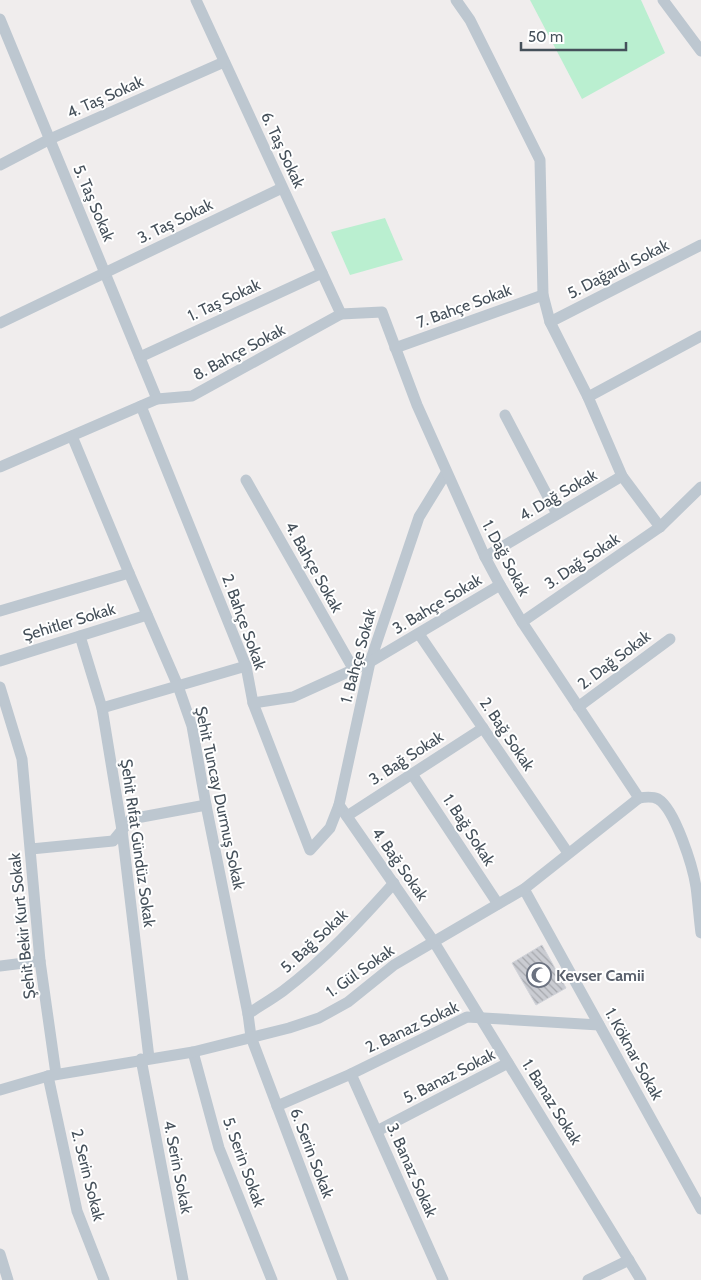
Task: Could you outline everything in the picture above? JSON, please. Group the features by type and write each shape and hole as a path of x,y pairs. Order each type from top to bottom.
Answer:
{"street":[{"name":"6. Taş Sokak","path":"196,0 341,314"},
{"path":"456,0 470,20 540,160 543,295 550,322 588,397 622,476 660,527"},
{"path":"663,0 701,51"},
{"name":"5. Taş Sokak","path":"0,19 157,399"},
{"name":"4. Taş Sokak","path":"0,165 50,139 224,62"},
{"name":"3. Taş Sokak","path":"0,323 282,188"},
{"name":"5. Dağardı Sokak","path":"550,322 701,245"},
{"name":"1. Taş Sokak","path":"140,357 322,273"},
{"name":"7. Bahçe Sokak","path":"395,348 543,295"},
{"name":"8. Bahçe Sokak","path":"0,467 157,399 192,396 341,314 382,312"},
{"name":"1. Dağ Sokak","path":"382,312 417,405 446,472 500,585 522,622 639,798"},
{"path":"588,397 701,336"},
{"name":"2. Bahçe Sokak","path":"141,406 246,666 253,703 310,850"},
{"path":"505,415 557,514"},
{"name":"Şehit Tuncay Durmuş Sokak","path":"72,436 128,573 178,686 192,726 251,1037"},
{"name":"1. Bahçe Sokak","path":"310,850 330,828 339,805 370,662 419,516 446,472"},
{"name":"4. Dağ Sokak","path":"485,556 622,476"},
{"name":"4. Bahçe Sokak","path":"246,480 354,670"},
{"name":"3. Dağ Sokak","path":"522,622 660,527 701,487"},
{"path":"0,611 128,573"},
{"name":"3. Bahçe Sokak","path":"253,703 293,697 354,670 419,634 500,585"},
{"name":"Şehitler Sokak","path":"0,661 147,615"},
{"name":"2. Bağ Sokak","path":"419,634 568,853"},
{"name":"Şehit Rıfat Gündüz Sokak","path":"80,636 102,708 122,830 145,1059"},
{"name":"2. Dağ Sokak","path":"578,707 670,639"},
{"path":"102,708 246,666"},
{"name":"Şehit Bekir Kurt Sokak","path":"0,687 22,759 52,1075"},
{"name":"3. Bağ Sokak","path":"347,816 484,728"},
{"name":"1. Bağ Sokak","path":"412,774 498,904"},
{"path":"639,798 650,797 658,800 674,819 698,885 701,933"},
{"name":"1. Gül Sokak","path":"0,1090 52,1075 192,1052 289,1028 319,1018 348,1002 394,965 524,889 639,798"},
{"path":"31,849 113,841 131,819 206,805"},
{"name":"4. Bağ Sokak","path":"339,805 434,942"},
{"name":"5. Bağ Sokak","path":"248,1014 284,990 318,961 361,920 394,883"},
{"name":"1. Köknar Sokak","path":"524,889 701,1209"},
{"name":"1. Banaz Sokak","path":"434,942 641,1280"},
{"path":"0,966 40,961"},
{"name":"2. Banaz Sokak","path":"277,1106 351,1074 467,1017 599,1025"},
{"name":"6. Serin Sokak","path":"251,1037 343,1280"},
{"name":"5. Serin Sokak","path":"192,1052 219,1148 272,1280"},
{"name":"4. Serin Sokak","path":"145,1059 183,1280"},
{"name":"5. Banaz Sokak","path":"377,1131 508,1063"},
{"name":"3. Banaz Sokak","path":"351,1074 443,1280"},
{"name":"2. Serin Sokak","path":"52,1075 77,1211 104,1280"},
{"path":"0,1254 8,1280"},
{"path":"588,1280 630,1260"}],"green space":[{"path":"530,0 641,0 665,53 582,99"},
{"path":"385,218 403,260 350,275 331,232"}],"building":[{"name":"Kevser Camii","path":"542,945 566,988 536,1005 512,963"}],"place":[{"name":"Kevser Camii","path":"539,975"}]}
